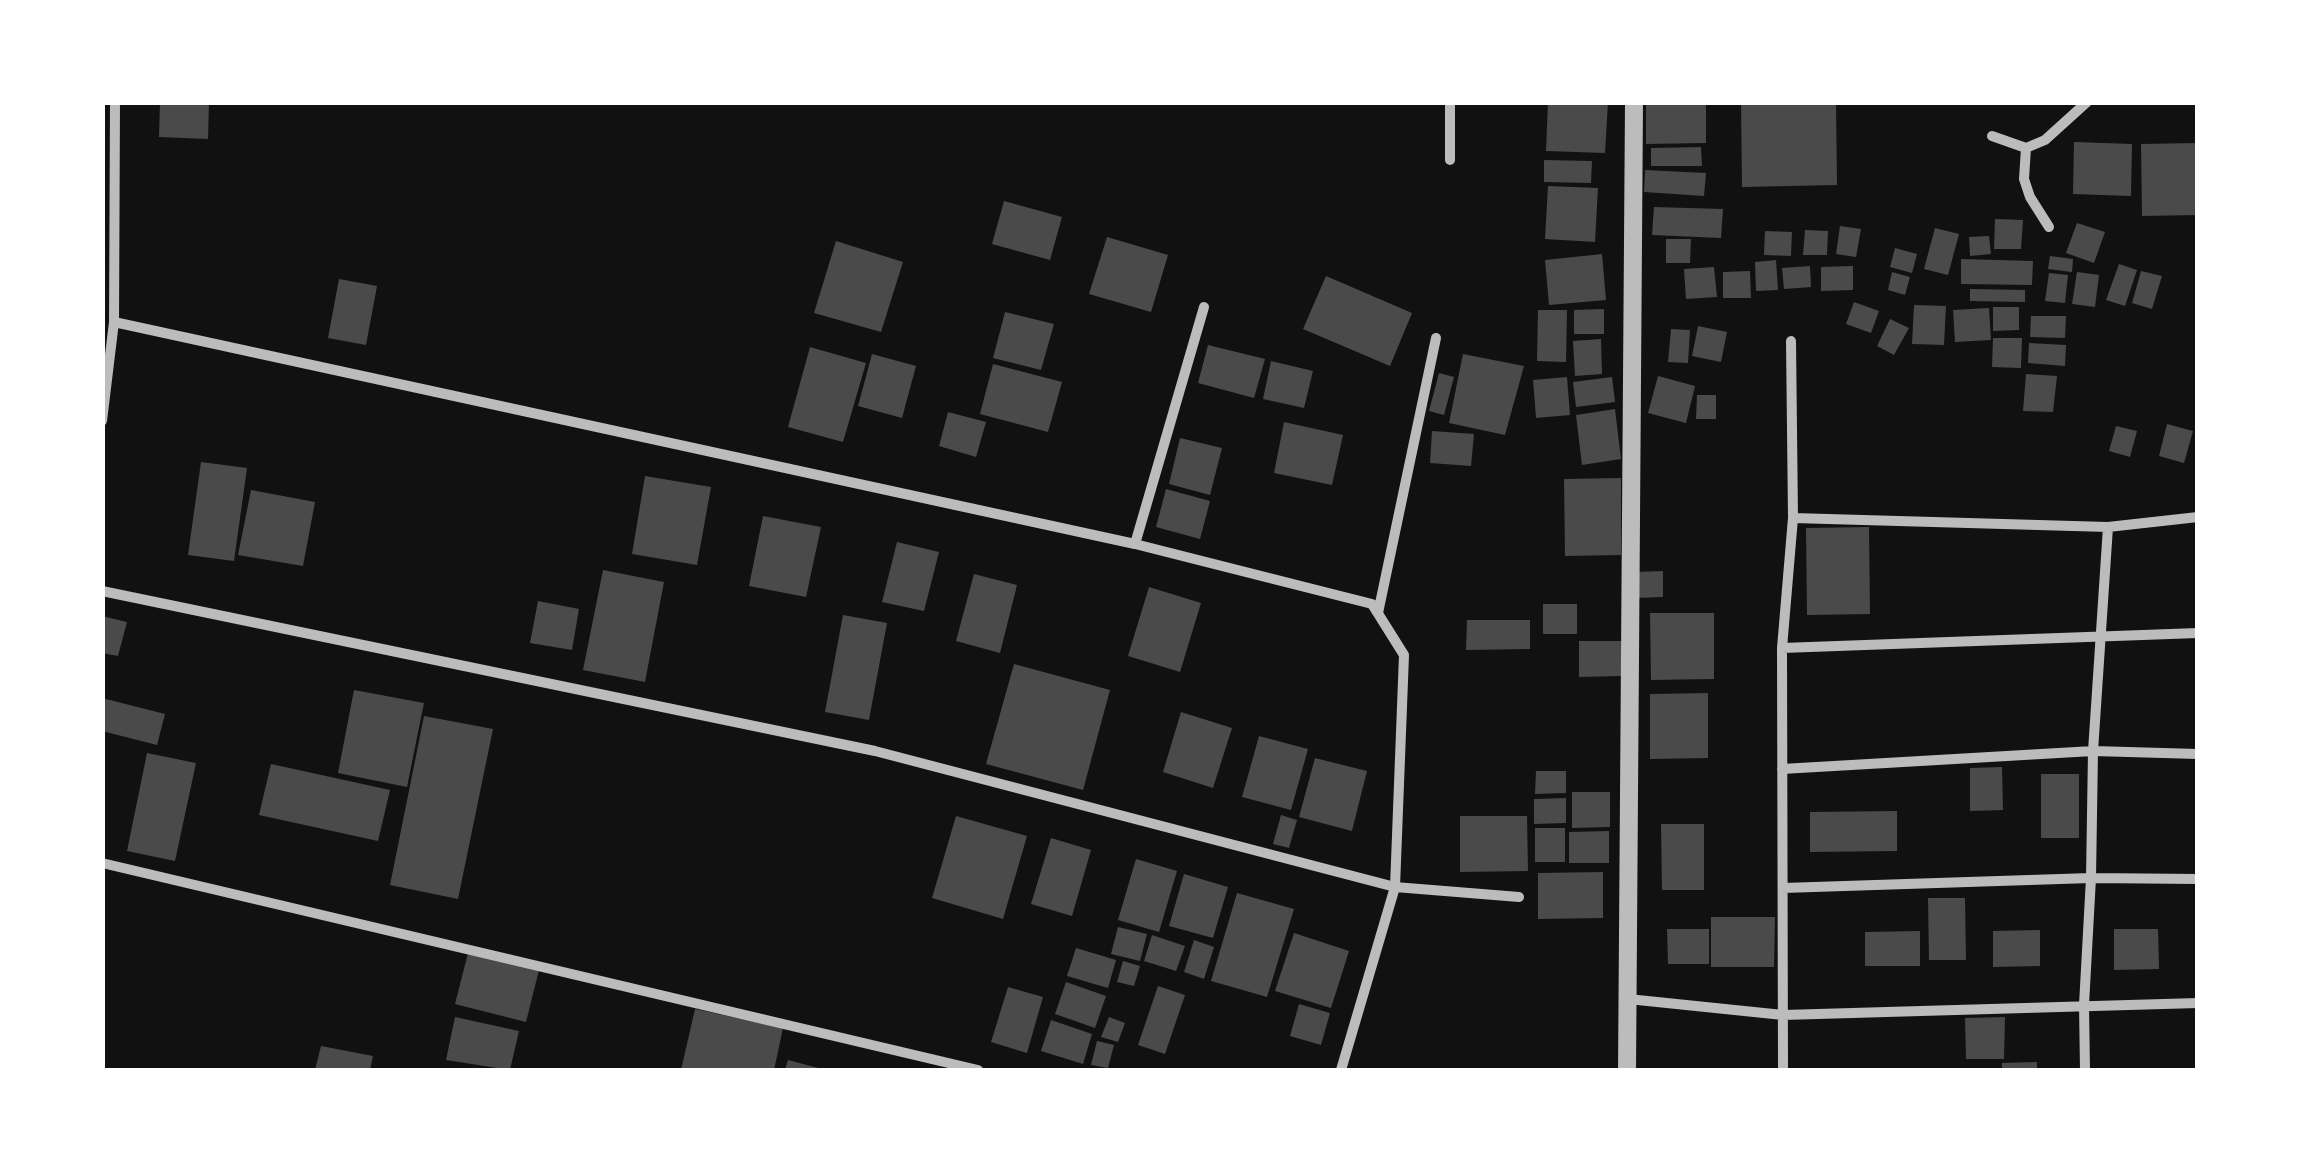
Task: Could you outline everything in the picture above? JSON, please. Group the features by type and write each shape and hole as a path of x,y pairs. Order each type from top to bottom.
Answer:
{"street":[{"path":"102,421 114,322 115,102"},
{"path":"1450,102 1450,160"},
{"path":"1627,1070 1634,102"},
{"path":"1992,136 2026,148 2045,140 2087,102"},
{"path":"2026,148 2024,179 2049,227"},
{"path":"1135,544 1204,306"},
{"path":"114,322 1135,544 1372,604 1404,655 1395,887 1341,1070"},
{"path":"1378,614 1436,338"},
{"path":"1783,1070 1782,648 1793,518 1791,342"},
{"path":"1793,518 2108,527 2198,517"},
{"path":"2085,1070 2093,751 2108,527"},
{"path":"102,591 874,751 1395,887 1519,897"},
{"path":"1782,648 2198,634"},
{"path":"1782,770 2093,751 2198,754"},
{"path":"102,863 978,1070"},
{"path":"1783,888 2091,878 2198,879"},
{"path":"1628,999 1783,1015 2198,1003"}],"building":[{"path":"160,102 209,102 208,139 159,137"},
{"path":"1548,102 1608,102 1605,153 1546,151"},
{"path":"1646,102 1706,102 1706,143 1646,144"},
{"path":"1741,102 1836,102 1837,185 1742,187"},
{"path":"2074,142 2132,144 2131,196 2073,194"},
{"path":"2198,143 2198,215 2142,216 2141,144"},
{"path":"1701,147 1702,166 1651,166 1651,148"},
{"path":"1544,160 1592,161 1591,183 1544,182"},
{"path":"1645,170 1706,173 1704,196 1644,192"},
{"path":"1548,186 1598,188 1595,242 1545,239"},
{"path":"1004,201 1062,217 1050,260 992,244"},
{"path":"1654,207 1723,209 1721,238 1652,235"},
{"path":"1995,219 2023,220 2021,249 1994,249"},
{"path":"2077,223 2105,232 2094,263 2066,253"},
{"path":"1840,226 1861,229 1856,257 1836,254"},
{"path":"1935,228 1959,234 1948,275 1924,269"},
{"path":"1805,230 1828,231 1827,255 1803,255"},
{"path":"1765,231 1792,232 1791,256 1764,255"},
{"path":"1989,236 1991,254 1970,256 1969,237"},
{"path":"1107,237 1168,255 1151,312 1089,294"},
{"path":"1666,239 1691,239 1690,263 1666,263"},
{"path":"836,241 903,262 881,332 814,313"},
{"path":"1895,248 1917,254 1912,273 1890,267"},
{"path":"1602,254 1606,300 1549,305 1545,260"},
{"path":"2050,256 2073,259 2072,272 2048,269"},
{"path":"1961,259 2033,261 2032,285 1961,284"},
{"path":"1776,260 1778,290 1756,291 1755,262"},
{"path":"2119,264 2137,270 2125,306 2106,300"},
{"path":"1810,266 1811,287 1784,289 1782,268"},
{"path":"1853,266 1853,290 1821,291 1821,267"},
{"path":"1714,267 1717,297 1686,299 1684,269"},
{"path":"1750,271 1751,298 1723,298 1723,272"},
{"path":"2141,271 2162,276 2152,309 2132,303"},
{"path":"1892,272 1910,277 1905,295 1888,290"},
{"path":"2077,272 2099,275 2095,307 2072,304"},
{"path":"2049,273 2068,275 2065,303 2045,301"},
{"path":"1326,276 1412,313 1390,366 1303,329"},
{"path":"339,279 377,286 366,345 328,338"},
{"path":"1970,289 2025,290 2025,302 1970,301"},
{"path":"1854,302 1879,311 1871,333 1846,324"},
{"path":"1914,305 1946,306 1944,345 1912,344"},
{"path":"1993,307 2019,307 2019,330 1993,331"},
{"path":"1989,308 1991,340 1955,342 1953,310"},
{"path":"1604,309 1604,334 1574,334 1574,310"},
{"path":"1538,310 1567,310 1566,362 1537,361"},
{"path":"1005,312 1054,324 1041,370 993,358"},
{"path":"2031,316 2066,316 2065,338 2030,337"},
{"path":"1890,319 1909,328 1894,355 1877,346"},
{"path":"1698,326 1727,332 1721,362 1692,356"},
{"path":"1671,329 1690,330 1688,363 1668,362"},
{"path":"1993,338 2022,338 2021,368 1992,367"},
{"path":"1601,339 1602,374 1575,376 1573,341"},
{"path":"2029,343 2066,345 2065,366 2028,363"},
{"path":"1208,345 1265,359 1254,398 1198,383"},
{"path":"810,347 866,363 843,442 788,427"},
{"path":"872,354 916,366 902,418 858,406"},
{"path":"1463,354 1524,366 1505,435 1449,423"},
{"path":"1271,361 1313,371 1304,408 1263,399"},
{"path":"993,364 1062,382 1048,432 980,414"},
{"path":"1439,373 1454,377 1444,415 1429,411"},
{"path":"2026,374 2057,376 2053,412 2023,411"},
{"path":"1658,376 1695,386 1686,423 1648,413"},
{"path":"1567,377 1570,415 1536,418 1533,380"},
{"path":"1612,377 1615,402 1576,407 1573,382"},
{"path":"1697,395 1716,395 1716,419 1696,419"},
{"path":"1615,409 1621,459 1582,465 1576,415"},
{"path":"948,412 986,422 976,457 939,446"},
{"path":"1284,422 1343,435 1332,485 1274,473"},
{"path":"2167,424 2193,431 2184,463 2159,456"},
{"path":"2116,426 2137,431 2130,457 2109,451"},
{"path":"1432,431 1474,434 1471,466 1430,463"},
{"path":"1180,438 1222,448 1210,495 1169,484"},
{"path":"201,462 247,468 234,561 188,555"},
{"path":"645,476 711,487 697,565 632,554"},
{"path":"1621,478 1621,555 1565,556 1564,479"},
{"path":"1166,489 1210,501 1200,539 1156,527"},
{"path":"251,490 315,502 303,566 238,555"},
{"path":"763,516 821,527 806,597 749,586"},
{"path":"1869,527 1870,614 1807,615 1806,528"},
{"path":"897,542 939,552 924,611 882,602"},
{"path":"603,570 664,582 645,682 583,670"},
{"path":"1663,571 1663,597 1635,598 1634,572"},
{"path":"974,574 1017,585 1000,653 956,641"},
{"path":"1149,587 1201,603 1180,672 1128,656"},
{"path":"538,601 579,609 572,650 530,643"},
{"path":"1543,604 1577,604 1577,634 1543,634"},
{"path":"1650,613 1714,613 1714,679 1651,680"},
{"path":"843,615 887,623 869,720 825,712"},
{"path":"102,616 127,622 118,656 102,653"},
{"path":"1467,620 1530,620 1530,649 1466,650"},
{"path":"1579,641 1621,641 1621,676 1579,677"},
{"path":"1014,664 1110,690 1083,790 986,764"},
{"path":"354,690 424,703 407,787 338,773"},
{"path":"1708,693 1708,758 1650,759 1650,694"},
{"path":"102,698 165,714 157,745 102,731"},
{"path":"1181,712 1232,728 1213,788 1163,772"},
{"path":"424,716 493,729 458,899 390,885"},
{"path":"1259,736 1308,749 1291,810 1242,797"},
{"path":"147,753 196,763 175,861 127,851"},
{"path":"1315,758 1367,771 1352,831 1299,817"},
{"path":"271,764 390,790 378,841 259,815"},
{"path":"2002,767 2003,810 1970,811 1970,768"},
{"path":"1536,771 1566,771 1566,793 1535,794"},
{"path":"2041,774 2079,774 2079,838 2041,838"},
{"path":"1572,792 1610,792 1610,827 1572,828"},
{"path":"1566,798 1566,823 1534,824 1534,799"},
{"path":"1897,811 1897,851 1810,852 1810,812"},
{"path":"1281,815 1297,820 1289,848 1273,844"},
{"path":"956,816 1027,836 1003,919 932,898"},
{"path":"1460,816 1527,816 1528,871 1460,872"},
{"path":"1661,824 1704,824 1704,890 1662,890"},
{"path":"1535,828 1565,828 1565,862 1535,862"},
{"path":"1609,831 1609,863 1569,863 1569,832"},
{"path":"1051,838 1091,850 1072,916 1031,904"},
{"path":"1136,859 1177,871 1159,932 1118,920"},
{"path":"1603,872 1603,918 1538,919 1538,873"},
{"path":"1184,874 1228,887 1213,938 1169,926"},
{"path":"1237,893 1294,909 1267,997 1211,981"},
{"path":"1928,898 1965,898 1966,960 1929,960"},
{"path":"1711,917 1775,917 1774,967 1711,967"},
{"path":"1118,927 1147,934 1140,961 1111,954"},
{"path":"1667,929 1709,929 1709,964 1668,964"},
{"path":"2114,929 2158,929 2159,969 2114,970"},
{"path":"2040,930 2040,966 1993,967 1993,931"},
{"path":"1920,931 1920,966 1865,966 1865,932"},
{"path":"1294,933 1349,951 1331,1008 1275,991"},
{"path":"1152,935 1185,946 1176,971 1144,961"},
{"path":"1194,940 1214,947 1204,979 1184,972"},
{"path":"1076,948 1116,960 1108,988 1067,976"},
{"path":"468,953 539,970 526,1022 455,1004"},
{"path":"1123,961 1140,966 1134,986 1117,982"},
{"path":"1066,982 1106,996 1095,1028 1055,1014"},
{"path":"1158,986 1185,995 1165,1054 1138,1045"},
{"path":"1008,987 1043,997 1027,1053 991,1042"},
{"path":"1299,1004 1330,1013 1321,1045 1290,1036"},
{"path":"695,1009 783,1028 774,1070 681,1070"},
{"path":"455,1017 519,1031 510,1070 446,1060"},
{"path":"1109,1017 1125,1023 1118,1042 1101,1037"},
{"path":"2005,1017 2004,1059 1966,1059 1965,1018"},
{"path":"1051,1020 1092,1034 1083,1064 1041,1051"},
{"path":"1097,1041 1114,1045 1108,1068 1091,1065"},
{"path":"321,1046 373,1056 370,1070 315,1070"},
{"path":"788,1060 822,1069 822,1070 785,1070"},
{"path":"2037,1062 2037,1070 2002,1070 2002,1063"}]}
